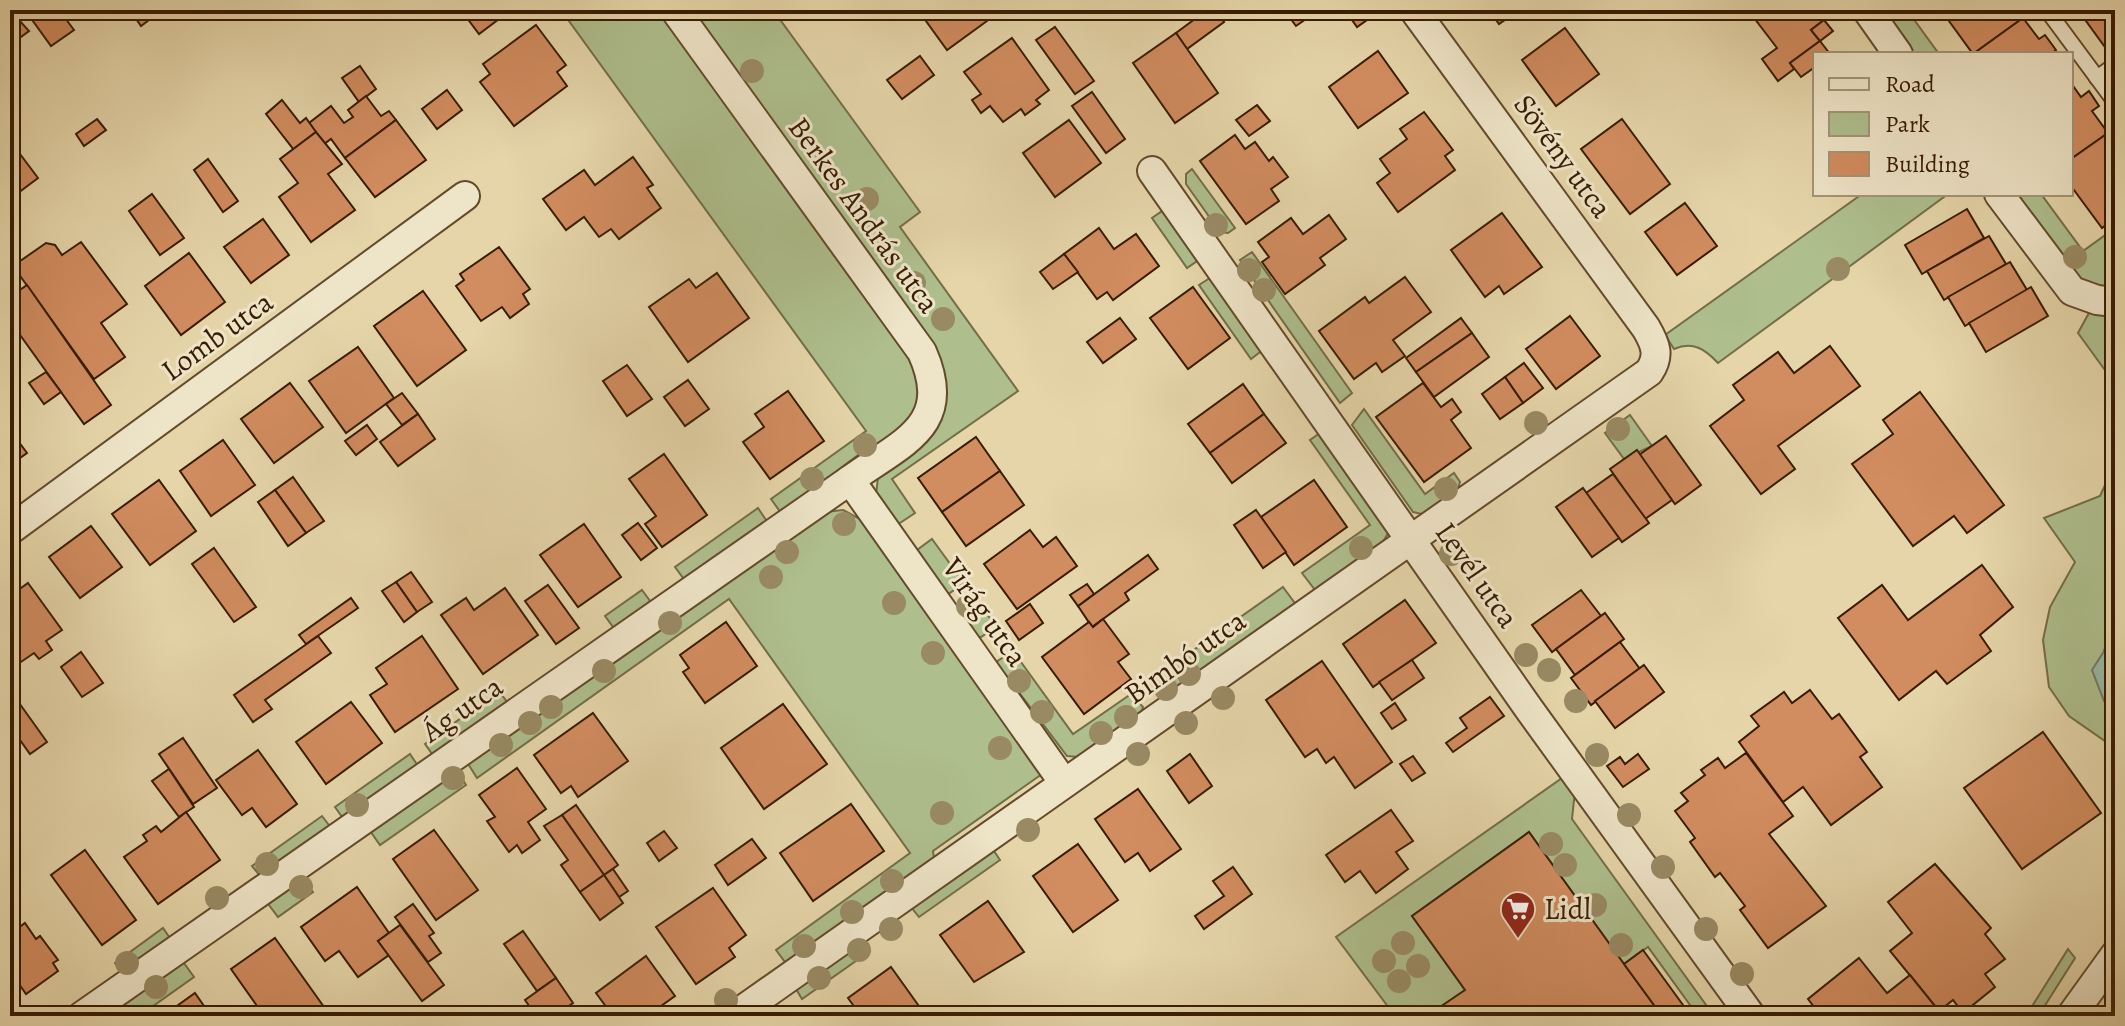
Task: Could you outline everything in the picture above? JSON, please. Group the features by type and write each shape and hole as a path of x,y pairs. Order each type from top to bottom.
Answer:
{"street":[{"name":"Berkes András utca","path":"675,10 922,352 935,390 931,410 919,430 880,458"},
{"name":"Sövény utca","path":"1414,10 1655,343"},
{"path":"1867,10 1897,52"},
{"name":"Levél utca","path":"1152,171 1411,541 1751,1016"},
{"name":"Lomb utca","path":"10,530 465,196"},
{"path":"2001,196 2072,291 2097,300 2115,302"},
{"name":"Bimbó utca","path":"734,1016 1649,372 1657,360 1655,343"},
{"name":"Ág utca","path":"82,1016 880,458"},
{"name":"Virág utca","path":"850,480 1064,783"},
{"path":"2071,1016 2115,955"}],"lane":[{"path":"2047,10 2115,102"},
{"path":"2097,78 2115,65"}],"green space":[{"path":"561,10 773,10 920,212 900,227 1018,391 892,479 915,513 897,525 876,495 878,477 885,470 874,443 781,513 771,499 866,431"},
{"path":"1882,10 1907,10 1938,52 1912,52"},
{"path":"1192,169 1235,228 1228,233 1220,232 1186,184 1186,174"},
{"path":"1859,196 1945,196 1718,363 1698,348 1687,346 1674,349 1665,335"},
{"path":"2017,196 2042,196 2083,251 2115,228 2115,384 2078,333 2096,300"},
{"path":"1165,209 1200,259 1187,268 1152,218"},
{"path":"1252,252 1352,393 1340,403 1240,260"},
{"path":"1213,276 1264,349 1251,359 1199,285"},
{"path":"1364,409 1425,494 1454,473 1460,482 1457,492 1426,515 1413,512 1352,425"},
{"path":"1630,415 1652,446 1624,459 1605,433"},
{"path":"1323,431 1386,520 1388,533 1383,542 1315,590 1302,573 1370,525 1310,440"},
{"path":"2115,479 2115,634 2104,650 2104,701 2115,711 2115,748 2069,716 2049,687 2043,640 2050,607 2075,562 2044,518 2100,496 2106,483"},
{"path":"758,508 768,523 686,582 675,567"},
{"path":"843,510 860,519 1042,774 933,851 934,858 788,966 776,950 910,853 729,599 477,778 465,759 825,512"},
{"path":"932,539 964,583 947,595 917,550"},
{"path":"1283,587 1297,606 1170,696 1158,695 1147,683"},
{"path":"642,590 653,605 616,631 605,616"},
{"path":"974,595 996,627 978,639 957,607"},
{"path":"1013,651 1073,734 1131,694 1143,707 1140,717 1079,757 1067,756 996,662"},
{"path":"499,691 510,706 435,758 425,744"},
{"path":"410,754 420,769 345,821 335,807"},
{"path":"455,767 466,785 380,845 368,828"},
{"path":"1565,776 1575,791 1572,819 1714,1016 1698,1016 1648,947 1624,964 1529,832 1412,916 1465,990 1428,1016 1395,1016 1336,937"},
{"path":"322,816 332,829 261,877 252,866"},
{"path":"992,848 1000,860 919,917 911,907"},
{"path":"299,877 313,892 278,917 266,901"},
{"path":"163,928 172,941 123,975 115,963"},
{"path":"863,941 870,951 802,999 796,989"},
{"path":"2068,949 2075,958 2044,1007 2044,1016 2026,1016"},
{"path":"181,959 194,977 139,1016 107,1016 104,1013"}],"shaded area":[{"path":"2115,634 2115,711 2104,701 2092,670"}],"building":[{"path":"10,10 29,31 10,45"},
{"path":"25,10 59,10 74,30 51,46"},
{"path":"130,10 160,10 161,11 141,26"},
{"path":"461,10 511,10 479,34"},
{"path":"918,10 1002,10 947,50"},
{"path":"1207,10 1215,10 1224,22 1187,49 1176,33"},
{"path":"1284,10 1319,10 1296,26"},
{"path":"1345,10 1375,10 1377,13 1357,27"},
{"path":"1489,10 1519,10 1499,24"},
{"path":"1748,10 1817,10 1824,20 1811,30 1820,41 1790,63 1794,69 1778,81 1762,59 1777,48"},
{"path":"1941,10 2018,10 2023,18 1972,52"},
{"path":"2078,10 2115,10 2115,50 2110,54"},
{"path":"2023,18 2039,39 2045,35 2056,50 2054,52 1976,52"},
{"path":"1824,20 1833,31 1820,41 1811,30"},
{"path":"536,25 566,65 557,72 567,86 514,126 480,82 490,74 483,64"},
{"path":"1055,27 1094,81 1075,94 1036,40"},
{"path":"1565,28 1599,74 1556,106 1522,60"},
{"path":"1176,33 1218,93 1175,123 1133,63"},
{"path":"1012,38 1049,90 1036,100 1040,104 1025,115 1021,109 1003,122 990,106 981,113 972,100 981,94 964,72"},
{"path":"1820,41 1828,52 1813,52 1813,68 1801,77 1790,63"},
{"path":"1378,51 1408,93 1358,128 1329,87"},
{"path":"920,56 934,75 902,99 887,80"},
{"path":"360,66 376,89 359,102 342,78"},
{"path":"2073,86 2081,97 2089,91 2099,106 2092,111 2108,133 2073,158"},
{"path":"447,90 462,110 437,129 422,109"},
{"path":"1092,92 1125,139 1106,153 1072,106"},
{"path":"366,96 381,116 389,111 396,120 345,158 331,139 324,144 309,123 331,106 344,123 353,117 348,110"},
{"path":"282,100 300,123 306,118 316,132 294,150 266,114"},
{"path":"1257,105 1270,121 1249,136 1236,120"},
{"path":"1424,112 1453,150 1445,156 1455,170 1398,212 1377,183 1390,173 1380,159 1407,139 1400,129"},
{"path":"97,119 106,130 84,146 76,134"},
{"path":"1622,119 1670,184 1630,214 1581,149"},
{"path":"396,120 426,160 375,197 345,158"},
{"path":"1069,120 1101,163 1055,197 1023,153"},
{"path":"316,132 342,164 328,174 355,210 311,242 279,197 298,183 280,159"},
{"path":"2108,133 2115,143 2115,218 2102,228 2073,189 2073,158"},
{"path":"1235,135 1245,149 1255,142 1269,161 1273,157 1288,177 1271,189 1279,201 1246,224 1200,161"},
{"path":"14,146 38,178 10,199 10,149"},
{"path":"633,157 653,185 647,188 661,208 619,239 611,229 599,237 584,217 566,230 543,199 584,170 595,185"},
{"path":"208,159 238,201 223,212 194,170"},
{"path":"152,194 184,238 160,255 129,211"},
{"path":"1685,203 1717,246 1677,275 1645,232"},
{"path":"1967,209 1984,238 1922,274 1905,245"},
{"path":"1502,213 1542,267 1504,294 1499,286 1485,297 1451,250"},
{"path":"1329,215 1346,239 1320,258 1325,265 1285,294 1262,262 1269,257 1258,242 1291,218 1303,234"},
{"path":"263,219 289,255 251,283 224,247"},
{"path":"1099,228 1114,249 1136,234 1159,266 1113,300 1107,292 1097,299 1064,254"},
{"path":"1989,236 2006,264 1944,300 1927,271"},
{"path":"81,242 127,304 101,323 125,357 94,379 13,266 46,243 55,245 62,255"},
{"path":"499,247 530,289 523,294 529,304 510,318 502,307 481,321 456,286 464,280 460,274"},
{"path":"189,253 225,302 181,335 145,286"},
{"path":"1064,254 1078,272 1053,289 1040,272"},
{"path":"2010,262 2027,290 1965,326 1948,297"},
{"path":"717,273 749,318 688,362 649,307 689,279 696,288"},
{"path":"1405,277 1431,312 1393,340 1405,356 1382,372 1376,363 1354,379 1319,331 1365,297 1369,303"},
{"path":"27,285 111,405 84,424 10,321 10,297"},
{"path":"1193,287 1230,338 1188,369 1150,318"},
{"path":"2031,287 2048,316 1986,352 1969,323"},
{"path":"423,291 466,350 417,386 374,326"},
{"path":"1570,316 1600,356 1556,389 1526,349"},
{"path":"1120,318 1136,339 1103,363 1087,342"},
{"path":"1461,318 1472,333 1416,372 1406,358"},
{"path":"1472,333 1489,357 1434,397 1416,372"},
{"path":"1830,346 1860,386 1778,446 1795,469 1761,494 1710,426 1744,400 1733,385 1778,352 1794,373"},
{"path":"358,347 394,398 346,433 309,381"},
{"path":"1524,363 1543,388 1523,403 1505,377"},
{"path":"627,365 652,399 627,416 603,381"},
{"path":"46,372 61,392 44,404 29,383"},
{"path":"1505,377 1523,403 1500,419 1482,394"},
{"path":"688,380 709,409 685,426 664,397"},
{"path":"290,383 323,427 274,463 241,419"},
{"path":"1423,383 1441,407 1452,399 1461,412 1451,420 1471,448 1424,482 1376,417"},
{"path":"1243,384 1264,414 1210,453 1188,424"},
{"path":"788,391 824,441 770,479 743,442 764,427 755,414"},
{"path":"1920,392 2004,505 1967,533 1954,516 1913,546 1852,464 1893,434 1883,420"},
{"path":"402,393 418,414 402,425 386,404"},
{"path":"418,414 435,439 398,466 380,442"},
{"path":"1264,414 1286,443 1232,483 1210,453"},
{"path":"367,425 377,439 356,455 345,441"},
{"path":"10,430 27,453 10,465"},
{"path":"1666,436 1701,485 1675,504 1639,455"},
{"path":"976,437 1000,471 942,512 918,478"},
{"path":"223,440 255,485 211,516 180,471"},
{"path":"1637,450 1672,500 1645,519 1610,469"},
{"path":"664,454 707,515 662,547 645,524 656,516 629,479"},
{"path":"1000,471 1024,505 966,546 942,512"},
{"path":"1613,474 1649,523 1622,542 1586,493"},
{"path":"293,477 324,521 306,533 275,490"},
{"path":"159,480 196,531 150,565 112,514"},
{"path":"1314,480 1347,527 1294,565 1261,517"},
{"path":"1583,488 1619,538 1592,557 1556,507"},
{"path":"275,490 306,533 288,546 258,502"},
{"path":"1256,510 1286,552 1263,568 1234,525"},
{"path":"638,523 657,548 641,560 622,535"},
{"path":"584,524 621,577 578,607 540,555"},
{"path":"91,526 122,567 80,598 49,557"},
{"path":"1030,530 1043,547 1056,537 1077,566 1017,609 984,564"},
{"path":"214,548 256,607 234,622 192,564"},
{"path":"1148,555 1158,569 1125,593 1129,600 1092,627 1078,606"},
{"path":"1982,565 2013,607 1980,635 1991,651 1947,684 1936,671 1899,700 1838,618 1882,585 1908,620"},
{"path":"411,572 432,602 417,612 396,582"},
{"path":"396,582 417,612 404,622 382,591"},
{"path":"28,583 62,630 46,641 52,650 39,659 34,653 18,664 10,654 10,596"},
{"path":"1087,584 1094,594 1078,606 1070,595"},
{"path":"548,585 579,628 556,644 525,601"},
{"path":"505,588 538,635 483,674 441,615 466,598 474,610"},
{"path":"1581,590 1601,616 1552,652 1532,625"},
{"path":"351,598 358,608 306,644 299,635"},
{"path":"1405,600 1436,643 1373,687 1343,644"},
{"path":"1030,604 1043,623 1019,640 1006,621"},
{"path":"1605,613 1624,639 1575,675 1556,649"},
{"path":"1103,619 1129,654 1118,662 1131,679 1084,714 1042,657 1089,622 1093,627"},
{"path":"726,622 757,666 705,703 683,672 689,668 680,655"},
{"path":"318,636 331,653 265,700 272,709 253,722 234,695"},
{"path":"422,636 458,689 395,732 370,695 387,684 376,668"},
{"path":"1620,642 1640,669 1591,705 1571,678"},
{"path":"81,652 103,683 82,697 61,667"},
{"path":"1412,660 1424,678 1392,700 1379,682"},
{"path":"1322,661 1392,762 1355,788 1334,757 1326,763 1317,749 1305,757 1266,700"},
{"path":"1644,665 1664,692 1615,728 1595,701"},
{"path":"1810,690 1832,719 1839,714 1867,752 1860,757 1882,787 1831,825 1803,787 1783,802 1739,742 1759,726 1751,716 1784,692 1792,703"},
{"path":"12,693 47,742 30,754 10,726"},
{"path":"1490,697 1504,716 1453,752 1446,743 1467,728 1460,718"},
{"path":"351,702 382,743 326,784 296,742"},
{"path":"1395,703 1406,720 1392,729 1381,713"},
{"path":"783,704 827,764 764,809 721,748"},
{"path":"593,713 628,761 578,797 571,786 561,793 534,755"},
{"path":"2043,732 2101,813 2022,869 1964,788"},
{"path":"183,738 217,788 193,804 159,754"},
{"path":"258,750 297,804 266,827 252,808 242,815 216,780"},
{"path":"1746,753 1793,816 1769,834 1826,906 1768,948 1740,910 1745,906 1720,873 1715,877 1690,842 1695,838 1675,811 1688,801 1681,793 1705,775 1701,770 1718,758 1725,768"},
{"path":"1190,754 1212,786 1189,803 1167,771"},
{"path":"1638,754 1649,769 1623,787 1607,766 1620,757 1625,764"},
{"path":"1413,756 1425,773 1412,781 1400,764"},
{"path":"517,768 546,809 528,822 540,840 522,853 517,845 509,852 487,821 495,817 479,795"},
{"path":"169,769 194,807 179,817 152,781"},
{"path":"1138,789 1181,849 1150,871 1138,853 1125,862 1095,819"},
{"path":"851,804 884,851 813,901 780,853"},
{"path":"576,805 618,865 604,875 562,815"},
{"path":"1391,810 1413,841 1396,852 1408,869 1376,893 1360,871 1345,882 1326,855"},
{"path":"186,812 220,860 158,904 124,857 147,841 143,835 156,826 161,832"},
{"path":"562,815 604,875 580,892 561,865 568,860 544,826"},
{"path":"434,830 478,890 436,920 393,859"},
{"path":"664,831 677,848 659,861 647,843"},
{"name":"Lidl","path":"1529,832 1662,1016 1442,1016 1437,1009 1465,990 1412,916"},
{"path":"752,839 766,858 728,885 715,865"},
{"path":"1078,844 1118,900 1073,932 1033,876"},
{"path":"85,850 136,920 102,945 51,875"},
{"path":"1935,864 1991,928 1985,934 2005,959 1985,974 1995,987 1963,1013 1953,1000 1939,1011 1890,951 1912,933 1888,902"},
{"path":"1233,867 1252,894 1204,929 1195,916 1224,896 1213,881"},
{"path":"613,869 628,891 619,897 604,875"},
{"path":"604,875 623,903 600,920 580,892"},
{"path":"357,887 389,933 378,941 389,955 358,977 339,951 325,961 301,927"},
{"path":"713,888 746,935 729,948 735,957 696,984 656,927"},
{"path":"988,901 1024,952 974,982 940,935"},
{"path":"413,904 434,933 429,936 441,953 428,962 395,917"},
{"path":"25,923 36,939 40,936 58,960 53,963 58,971 26,994 10,971 10,934"},
{"path":"400,925 444,985 422,1001 378,941"},
{"path":"523,931 556,978 537,991 504,944"},
{"path":"275,938 324,1007 311,1016 264,1016 231,969"},
{"path":"1643,950 1691,1016 1662,1016 1624,964"},
{"path":"646,956 675,996 647,1016 613,1016 596,993"},
{"path":"1859,958 1887,993 1910,975 1943,1016 1821,1016 1808,999"},
{"path":"891,967 926,1016 861,1016 848,998"},
{"path":"556,978 573,1003 555,1016 536,1016 525,1000"},
{"path":"195,993 211,1016 163,1016"}],"place":[{"name":"Lidl","path":"1518,940"}]}
